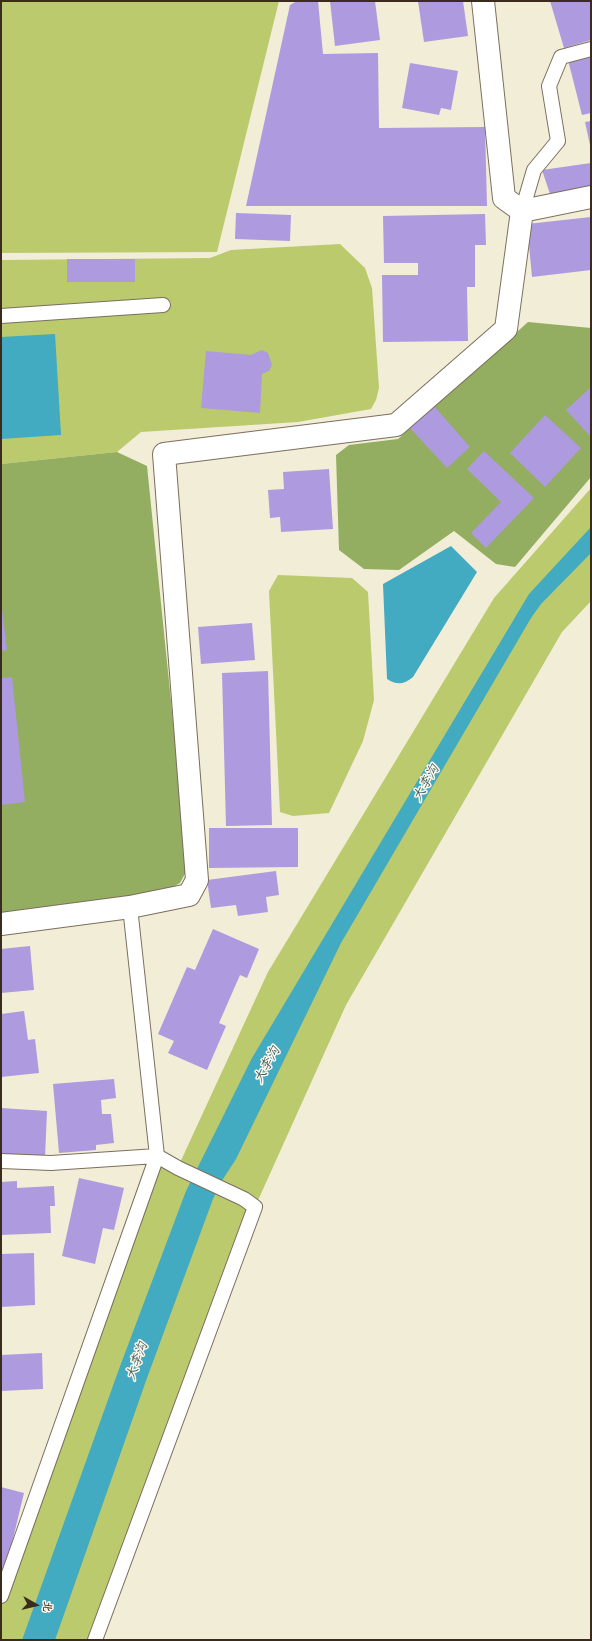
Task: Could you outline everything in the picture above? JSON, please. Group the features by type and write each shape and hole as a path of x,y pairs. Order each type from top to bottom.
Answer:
{"street":[{"path":"483,1 504,198 522,211 591,197"},
{"path":"1,924 130,907 189,894 197,880 164,454 396,425 506,329 522,211"}],"lane":[{"path":"522,211 534,170 558,141 549,86 561,57 591,49"},
{"path":"1,316 163,305"},
{"path":"1,1596 156,1156 130,907"},
{"path":"1,1161 51,1163 156,1156 244,1199 255,1207 95,1640"}],"green space":[{"path":"1,1 279,1 217,252 1,253"},
{"path":"340,244 365,268 372,288 379,388 376,400 371,409 298,422 141,432 117,452 1,464 1,260 210,258 231,250"},
{"path":"528,322 591,328 591,477 515,567 496,564 454,531 399,570 364,569 339,550 336,455 349,445 398,439"},
{"path":"117,452 147,466 188,868 180,883 160,894 1,915 1,464"},
{"path":"591,488 591,601 562,632 346,1005 255,1207 95,1640 1,1640 1,1596 157,1156 178,1167 268,972 494,598"},
{"path":"278,575 352,578 368,592 374,700 363,741 329,813 293,816 280,812 269,591"}],"water":[{"path":"55,334 61,435 1,439 1,337"},
{"name":"大李沟","path":"591,527 591,553 541,604 531,618 341,943 236,1159 223,1179 213,1199 147,1378 55,1640 22,1640 119,1369 186,1191 252,1058 529,594"},
{"path":"451,546 477,572 413,677 401,683 394,683 387,679 383,584"}],"building":[{"path":"297,1 318,1 323,54 378,53 379,128 485,127 487,206 246,206 290,5"},
{"path":"330,1 375,1 380,40 335,46"},
{"path":"418,1 463,1 468,36 424,42"},
{"path":"550,1 591,1 591,40 564,48"},
{"path":"591,53 591,113 582,115 568,60"},
{"path":"410,63 458,71 451,110 441,108 439,115 402,108"},
{"path":"591,121 591,145 590,145 585,122"},
{"path":"591,163 591,191 551,197 542,170"},
{"path":"236,213 291,215 290,241 235,239"},
{"path":"485,214 486,245 475,245 475,287 467,287 468,341 383,342 382,275 418,275 418,263 384,263 383,216"},
{"path":"591,217 591,270 532,277 527,224"},
{"path":"67,259 135,259 135,282 67,282"},
{"path":"262,350 268,353 272,365 269,371 262,374 260,413 201,408 206,351 251,355"},
{"path":"591,387 591,437 566,410"},
{"path":"433,405 470,447 447,468 409,427"},
{"path":"545,415 581,448 545,487 510,453"},
{"path":"484,451 534,498 486,548 471,533 501,502 467,469"},
{"path":"329,469 333,529 281,532 280,517 270,518 268,490 284,489 283,472"},
{"path":"1,600 7,650 1,651"},
{"path":"252,623 255,660 201,664 198,627"},
{"path":"268,671 272,825 226,826 222,673"},
{"path":"12,677 25,802 1,805 1,678"},
{"path":"209,828 298,828 298,867 209,868"},
{"path":"276,871 279,895 266,897 268,912 238,916 236,905 211,908 207,880"},
{"path":"213,929 259,949 247,978 240,975 219,1023 226,1026 207,1070 168,1053 174,1041 158,1034 187,967 195,970"},
{"path":"30,946 34,990 1,993 1,949"},
{"path":"24,1011 28,1040 35,1039 39,1073 1,1077 1,1014"},
{"path":"114,1079 116,1098 101,1100 102,1114 111,1114 114,1143 96,1145 96,1150 59,1153 53,1084"},
{"path":"1,1108 47,1111 45,1158 1,1156"},
{"path":"79,1178 124,1188 114,1230 103,1228 95,1264 62,1256"},
{"path":"17,1181 17,1188 54,1186 55,1206 50,1206 51,1233 1,1235 1,1182"},
{"path":"34,1253 35,1305 1,1307 1,1254"},
{"path":"42,1353 43,1389 1,1391 1,1355"},
{"path":"1,1487 24,1493 4,1576 1,1575"}]}
